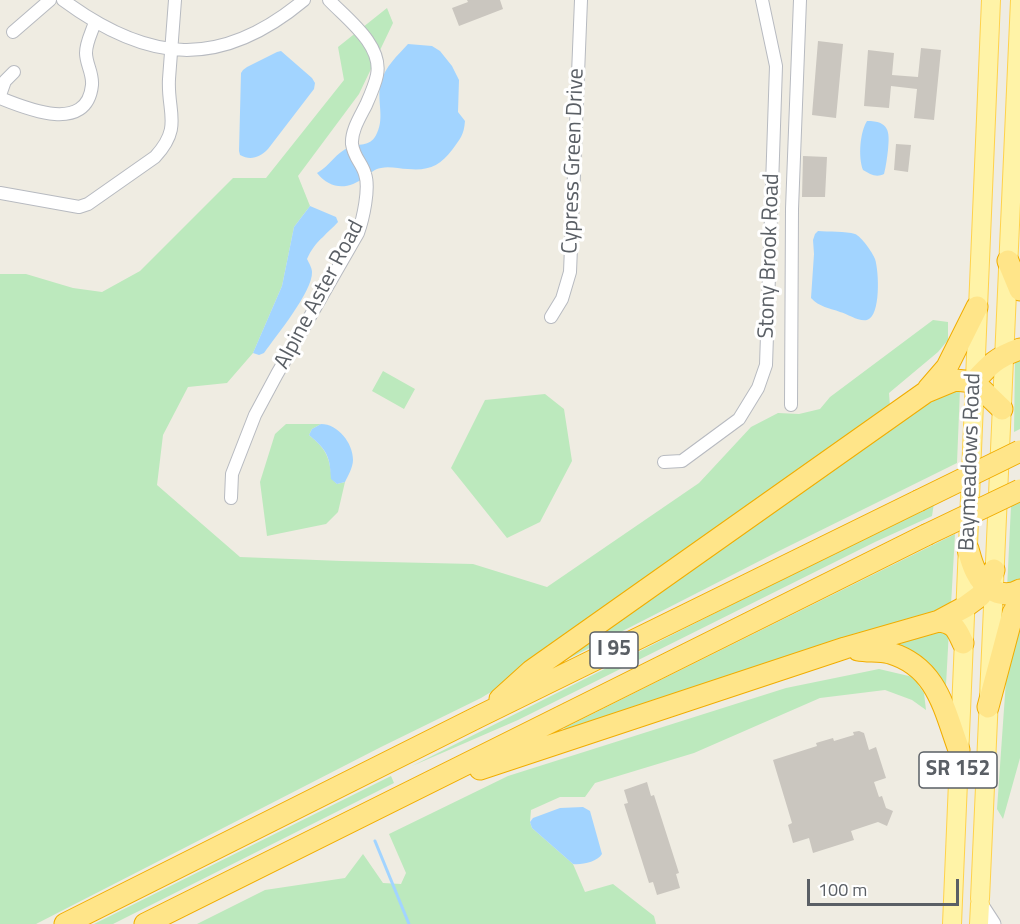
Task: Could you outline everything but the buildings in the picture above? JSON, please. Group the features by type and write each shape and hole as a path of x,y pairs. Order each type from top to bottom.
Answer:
{"highway":[{"path":"1008,261 1020,290"},
{"path":"926,392 947,367 977,307"},
{"path":"974,382 987,368 1012,352"},
{"path":"478,717 531,671 926,392 955,380 974,382 1002,409"},
{"name":"I 95","path":"65,924 478,717 1020,451"},
{"name":"I 95","path":"146,924 1020,490"},
{"path":"968,549 976,573 992,582 1005,594 1013,594 1020,590"},
{"path":"411,792 845,648 939,621 980,596 992,582"},
{"path":"988,706 1013,614 1020,602"},
{"path":"939,621 948,622 956,627 963,643"},
{"path":"845,648 893,654 920,669 938,691 959,750"}],"main road":[{"name":"Baymeadows Road","path":"952,924 991,0"},
{"name":"Baymeadows Road","path":"979,924 992,582 1002,409 1012,352 1008,261 1020,0"}],"street":[{"path":"13,33 50,0"},
{"path":"63,0 110,30 144,44 171,50 199,50 238,40 278,20 304,0"},
{"path":"0,193 79,207 88,204 155,158 164,148 172,126 169,82 175,0"},
{"name":"Alpine Aster Road","path":"231,498 232,474 255,415 358,233 363,217 366,174 356,160 352,145 353,133 378,73 375,55 365,36 329,0"},
{"name":"Cypress Green Drive","path":"551,318 562,298 570,272 581,0"},
{"name":"Stony Brook Road","path":"664,462 682,461 739,419 758,388 766,365 776,66 762,0"},
{"path":"791,405 792,219 800,0"},
{"path":"14,72 5,81 0,96 32,111 47,114 59,115 77,110 84,104 92,87 86,51 95,22"},
{"path":"980,902 993,924"}],"green space":[{"path":"387,8 393,23 359,94 298,176 310,206 294,227 282,286 253,353 227,383 188,387 163,435 157,485 240,557 473,564 547,587 699,483 751,427 778,413 799,414 820,409 830,397 933,320 948,322 948,340 938,352 889,393 890,407 524,672 481,698 36,924 0,924 0,274 26,274 73,288 102,292 140,271 233,178 266,178 344,80 338,47"},
{"path":"1020,357 1020,429 1014,432 1015,358"},
{"path":"383,371 415,389 404,409 372,391"},
{"path":"960,389 957,463 523,682 920,403"},
{"path":"545,394 564,409 572,461 540,522 507,538 451,468 485,400"},
{"path":"286,424 321,424 312,429 309,435 326,454 332,479 337,484 345,482 338,512 326,524 267,536 260,482 275,434"},
{"path":"1020,502 1020,586 1007,589 1011,506"},
{"path":"934,503 932,516 875,542 518,720 412,766"},
{"path":"955,534 951,605 947,608 567,732 564,728"},
{"path":"1020,612 1020,758 1003,819 997,809 1007,666"},
{"path":"942,629 949,630 946,685 942,687 891,647"},
{"path":"879,669 913,677 924,693 926,710 912,700 885,690 820,698 694,753 595,783 585,797 560,797 531,810 532,828 573,864 585,892 613,884 654,916 656,924 197,924 265,890 345,878 363,854 383,883 401,884 406,873 389,834 508,776 786,688"},
{"path":"391,776 394,783 113,924 94,924"}],"water":[{"path":"408,44 432,46 440,51 452,66 459,80 458,112 465,121 459,140 443,160 428,168 384,167 346,186 328,183 317,173 345,149 369,143 375,137 380,121 380,88 385,71"},
{"path":"281,51 312,78 315,83 314,89 268,149 255,157 244,157 239,151 241,73 247,67"},
{"path":"867,121 884,125 888,132 886,162 884,174 881,175 868,173 861,165 861,138"},
{"path":"310,206 336,217 338,222 318,242 307,259 312,270 311,280 293,313 264,353 259,355 253,353 282,286 294,227"},
{"path":"818,231 858,235 874,256 877,273 877,302 872,317 867,320 857,319 825,307 811,298 813,240"},
{"path":"321,424 339,431 350,447 353,463 345,482 337,484 331,479 326,454 309,435 312,429"},
{"path":"583,807 590,811 602,854 589,862 573,864 532,828 530,822 533,818 560,808"}],"waterway":[{"path":"375,841 409,924"}]}
